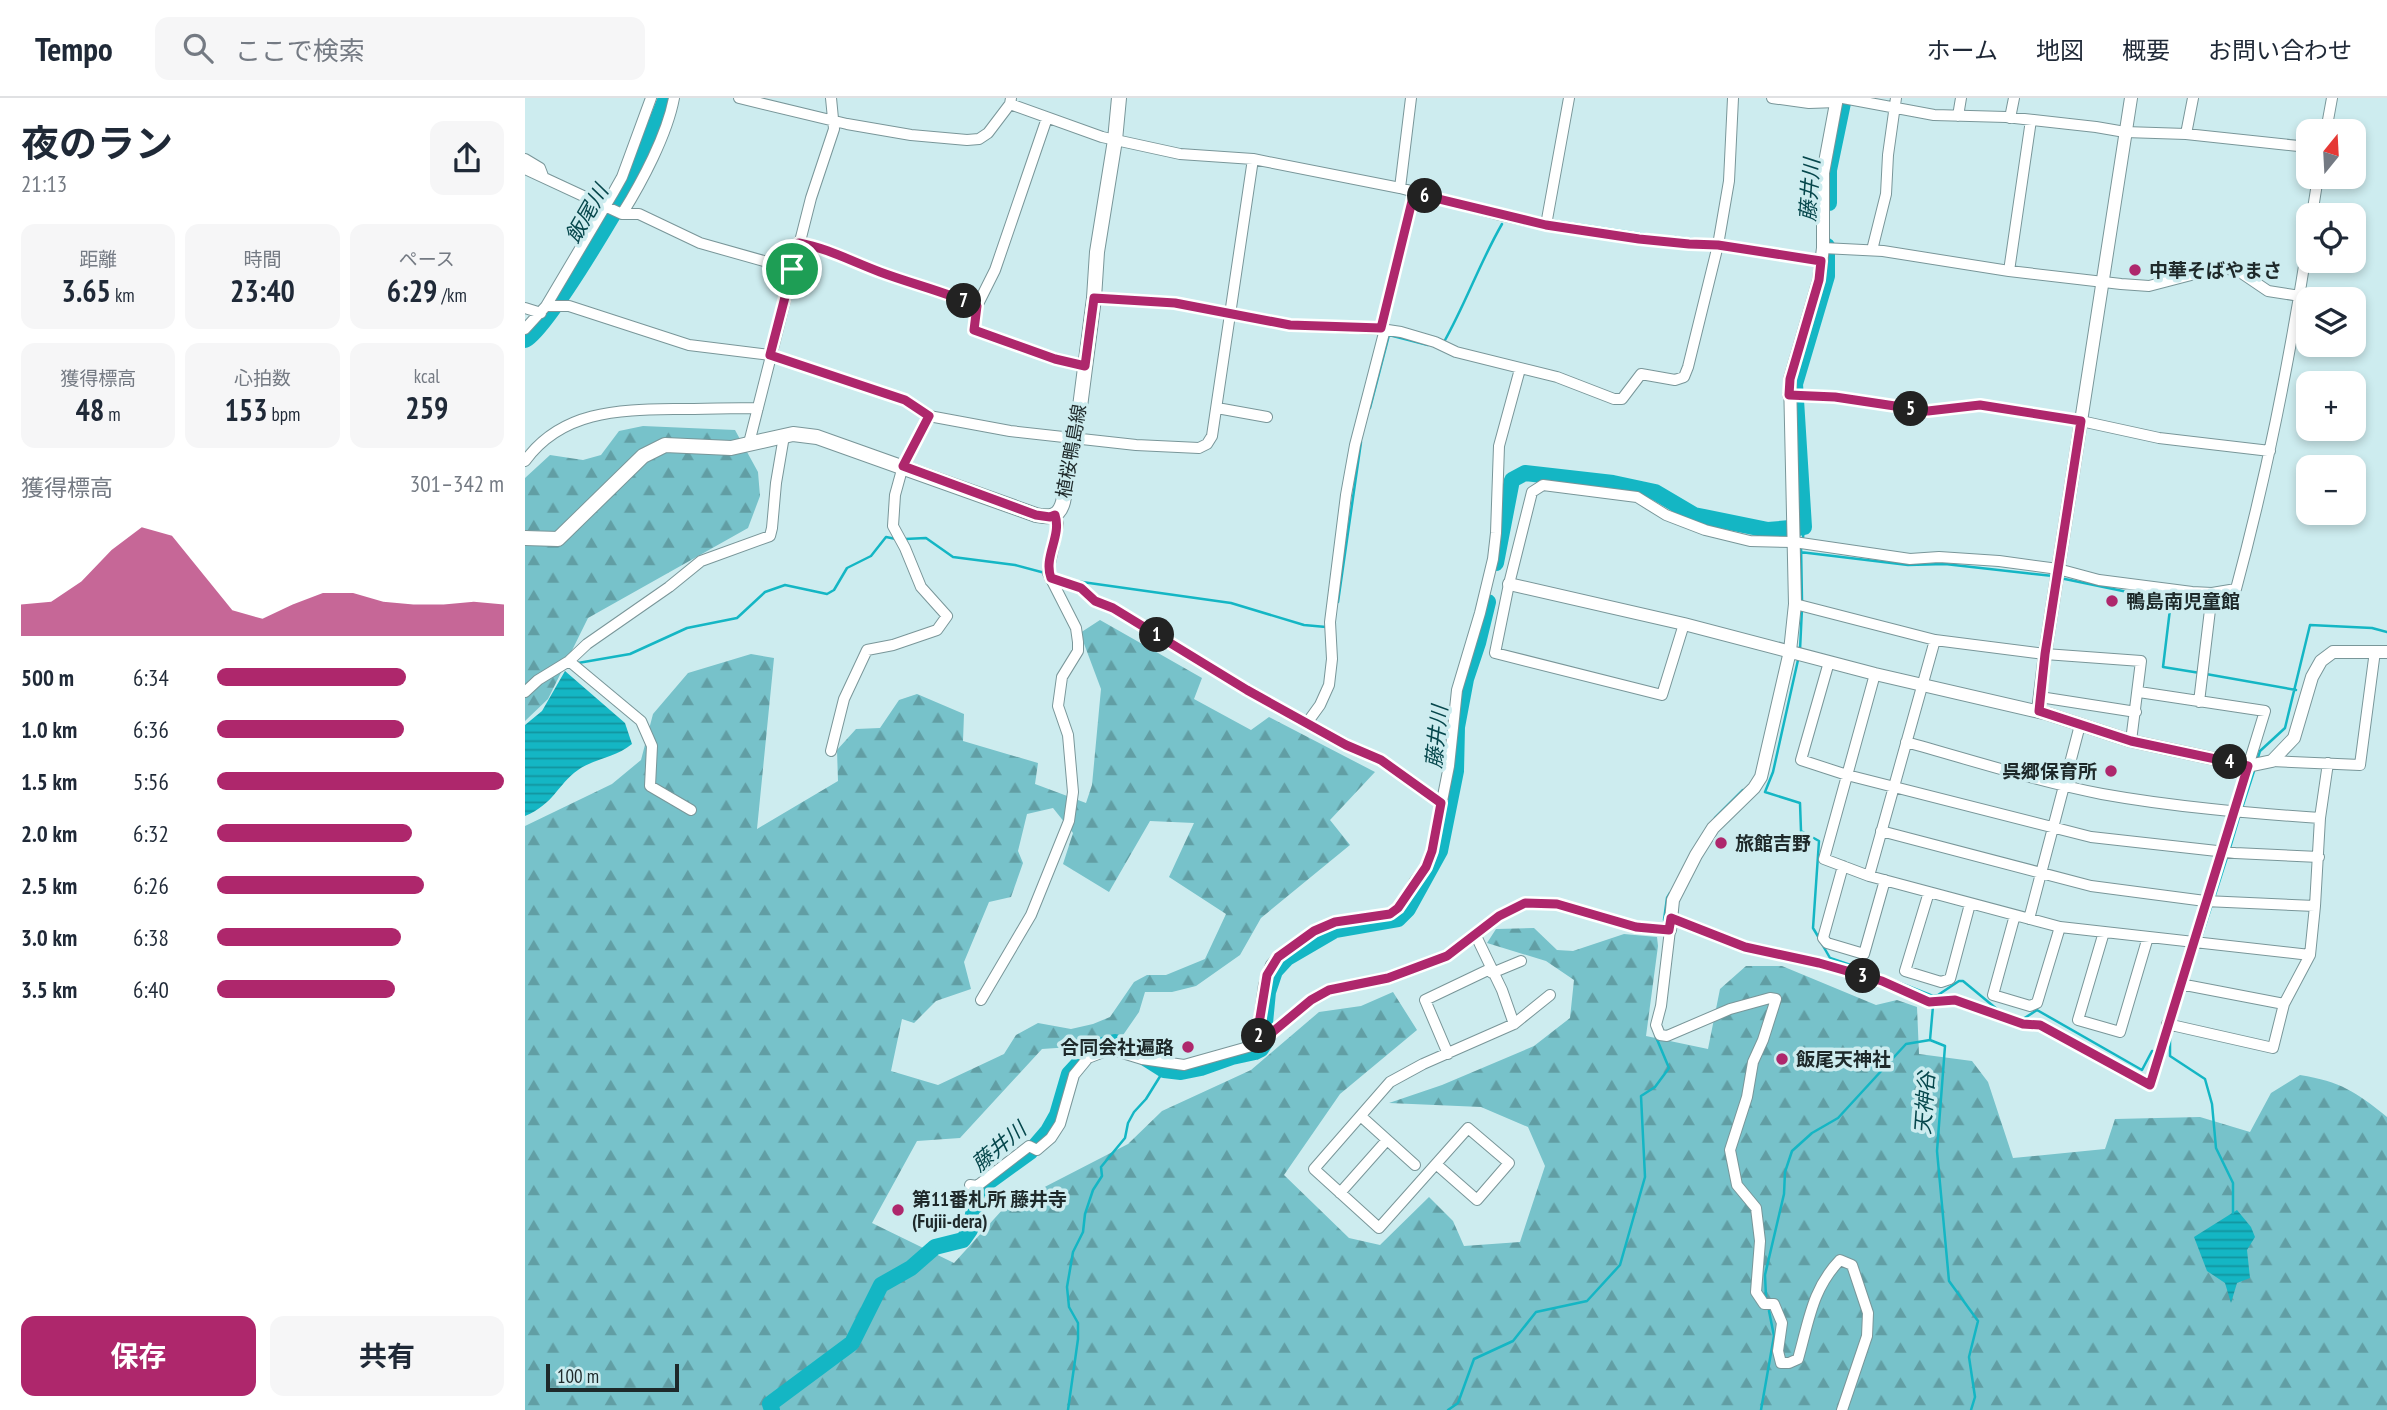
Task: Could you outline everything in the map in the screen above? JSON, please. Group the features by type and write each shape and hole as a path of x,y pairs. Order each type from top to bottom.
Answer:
{"main road":[{"name":"植桜鴨島線","path":"525,537 558,539 643,456 664,445 731,448 793,435 817,438 903,466 1036,515 1050,517 1061,511 1076,438 1094,298 1097,252 1119,98"}],"street":[{"path":"525,329 543,309 622,177 652,98"},
{"path":"622,215 654,152 672,111 674,98"},
{"path":"739,98 911,135 967,140 979,139 988,134 1011,101 1091,135 1180,154 1253,159 1639,239 1825,251 1872,250 2009,271 2150,286 2218,268 2237,270 2268,291 2296,295"},
{"path":"749,443 792,269 835,120 831,98"},
{"path":"1400,188 1411,98"},
{"path":"1546,221 1569,98"},
{"path":"1094,298 1175,303 1290,325 1383,329 1435,342 1455,352 1557,377 1614,399 1622,399 1641,374 1675,380 1683,377 1688,367 1718,243 1729,181 1733,98"},
{"path":"1772,98 1809,103 1841,99 1895,102 1934,115 2010,118 2125,132 2186,134 2296,146"},
{"path":"1958,116 1961,98"},
{"path":"2010,118 2014,98"},
{"path":"2039,711 2045,654 2131,98"},
{"path":"2186,134 2193,98"},
{"path":"2328,119 2332,98"},
{"path":"1841,99 1823,173 1825,251 1790,379 1793,395 1796,653 1761,776 1707,837 1673,900 1661,1006 1656,1025 1660,1035 1667,1036 1730,1009 1770,998 1776,999 1753,1062 1747,1097 1730,1150 1737,1185 1756,1209 1760,1241 1756,1292 1764,1304 1774,1304 1782,1323 1778,1351 1781,1363 1798,1359 1812,1303 1829,1272 1840,1261 1852,1265 1868,1313 1867,1336 1842,1410"},
{"path":"1872,250 1886,194 1895,102"},
{"path":"1047,118 995,270 977,306 974,330 1055,359 1085,366"},
{"path":"2009,271 2031,120"},
{"path":"525,159 540,168 544,178"},
{"path":"525,308 569,306 689,345 770,355 905,400 929,416 988,428 1136,445 1199,448 1207,444 1212,436 1253,159"},
{"path":"525,169 622,215 639,214 700,243 792,269"},
{"path":"1307,723 1320,705 1329,685 1332,659 1330,625 1346,495 1355,445 1414,193"},
{"path":"799,243 816,246 879,272 977,306"},
{"path":"1684,624 1662,695 1495,653 1532,492 1543,485 1637,497 1666,515 1750,541 1794,542 1910,559 1938,557 2057,576 2212,593 2236,589 2270,451 2296,317"},
{"path":"1263,1035 1267,975 1278,957 1314,931 1335,922 1390,914 1398,908 1426,867 1432,851 1449,766 1457,690 1481,613 1493,559 1499,446 1520,369"},
{"path":"1793,395 1835,397 1928,411 1980,405 2081,421 2159,438 2270,451"},
{"path":"525,461 537,444 550,434 592,415 621,410 758,408"},
{"path":"1217,408 1267,417"},
{"path":"831,751 844,699 867,650 893,645 937,630 947,616 921,587 893,526 895,495 903,466 929,416"},
{"path":"525,692 701,561 770,536 784,436"},
{"path":"981,1000 1031,915 1073,806 1069,736 1058,706 1062,677 1078,652 1078,642 1076,628 1050,576 1058,524 1055,515"},
{"path":"1050,576 1081,588 1095,601 1113,608 1247,690 1346,745 1381,760 1441,803"},
{"path":"970,1185 977,1186 1032,1149 1040,1148 1051,1138 1060,1124 1074,1075 1088,1058 1106,1051 1184,1065 1248,1047 1304,1005 1329,990 1388,978 1424,966 1447,956 1508,911 1525,903 1536,902 1557,904 1636,927 1670,924 1745,947 1819,963 1882,981 1933,1002 1955,1000 2023,1024 2040,1025 2150,1085 2159,1052 2173,1025 2180,984 2199,943 2205,901 2232,812 2261,763 2294,737 2312,677 2321,661 2333,652 2381,652 2360,765 2261,763 2131,741 2039,711 1921,686 1684,624 1509,584"},
{"path":"2199,702 2212,593"},
{"path":"1795,604 1935,640 2045,654 2141,661 2131,741"},
{"path":"1869,876 1935,640"},
{"path":"569,661 641,721 652,746 650,786 691,810"},
{"path":"1829,662 1801,760 1847,775 2091,837 2235,853 2319,857"},
{"path":"1875,674 1824,859 1869,876 2060,927 2310,954"},
{"path":"2139,692 2265,711 2261,763"},
{"path":"2041,697 2136,712"},
{"path":"2029,919 2080,725"},
{"path":"1906,742 2065,786 2105,794 2232,812 2320,818"},
{"path":"2173,1025 2273,1048 2284,1004 2310,954 2320,818 2328,763"},
{"path":"1881,831 2091,886 2205,901 2315,906"},
{"path":"1843,866 1823,938 1827,943 1864,954 1885,880"},
{"path":"1929,892 1905,971 1941,982 1950,979 1970,904"},
{"path":"2015,915 1993,995 2030,1006 2037,1003 2060,927"},
{"path":"2103,932 2078,1020 2120,1031 2148,937"},
{"path":"1476,936 1514,1024"},
{"path":"1448,1054 1425,1000 1521,961"},
{"path":"2180,984 2284,1004"},
{"path":"1436,1164 1477,1200 1509,1163 1468,1128 1379,1228 1314,1169 1391,1082 1423,1064 1514,1024 1550,995"},
{"path":"1364,1119 1415,1165"},
{"path":"1340,1193 1387,1140"}],"green space":[{"path":"643,426 735,430 758,472 760,496 748,528 588,618 548,699 525,721 525,478 550,455 583,460 601,455 619,431"},
{"path":"1100,620 1202,678 1194,699 1251,730 1269,717 1375,772 1330,820 1350,845 1261,918 1240,955 1196,986 1172,992 1145,992 1139,1012 1121,1038 1042,1049 960,1138 917,1141 872,1223 954,1263 1004,1208 1128,1144 1162,1111 1251,1070 1319,1012 1361,1006 1393,992 1417,1030 1340,1094 1284,1175 1349,1238 1380,1245 1429,1197 1453,1221 1464,1246 1520,1242 1545,1166 1528,1127 1481,1107 1389,1103 1442,1085 1534,1046 1570,1018 1574,980 1546,961 1487,943 1496,929 1534,928 1557,950 1573,951 1624,934 1657,937 1646,1036 1708,1049 1720,989 1746,966 1782,966 1876,1005 1897,1000 1917,1007 1919,1054 1972,1061 1988,1082 2013,1158 2105,1149 2115,1119 2200,1117 2250,1132 2271,1093 2300,1075 2337,1085 2366,1100 2387,1117 2387,1410 525,1410 525,826 612,784 641,760 653,714 688,673 751,654 774,658 757,829 838,781 837,750 856,729 880,728 899,700 917,694 964,714 963,741 1038,763 1035,784 1086,803 1092,785 1101,689 1080,633","holes":["1053,808 1073,833 1063,864 1109,892 1150,821 1194,823 1169,877 1226,914 1205,959 1166,975 1147,975 1134,982 1110,1017 1093,1024 1071,1029 1038,1023 1016,1035 1004,1054 938,1085 891,1071 902,1019 914,1023 936,1001 971,989 964,962 989,902 1011,897 1023,863 1018,851 1027,814"]}],"shaded area":[{"path":"565,671 625,723 632,744 578,770 543,806 525,816 525,725 542,711"},
{"path":"2237,1210 2251,1227 2255,1237 2247,1250 2250,1278 2237,1283 2231,1303 2225,1283 2207,1271 2194,1237"}],"waterway":[{"name":"飯尾川","path":"525,340 534,333 560,300 620,203 639,165 666,98"},
{"name":"藤井川","path":"1829,203 1829,170 1844,98"},
{"path":"1550,220 1651,235"},
{"path":"1444,342 1502,224"},
{"path":"1675,237 1693,239"},
{"name":"藤井川","path":"1799,528 1804,527 1795,384 1827,276 1827,246"},
{"path":"1370,408 1389,335 1428,345"},
{"path":"1338,602 1361,442"},
{"name":"藤井川","path":"1496,563 1512,480 1525,473 1613,483 1655,492 1694,515 1768,530 1790,528"},
{"path":"1803,538 1804,527"},
{"path":"578,663 630,654 687,628 737,618 765,592 785,585 827,594 834,590 847,568 871,556 886,537 896,539"},
{"path":"905,539 926,538 953,557 1015,565 1045,573"},
{"path":"1801,545 1802,601"},
{"path":"1800,552 1908,565 1945,564 2053,576"},
{"path":"2060,578 2171,601 2163,667 2200,673"},
{"path":"1075,581 1231,603 1304,625 1326,627"},
{"name":"藤井川","path":"772,1410 770,1404 852,1343 881,1285 911,1268 935,1247 963,1240 970,1230 977,1193 1030,1152 1048,1131 1057,1115 1069,1074 1094,1047 1115,1042 1164,1070 1181,1072 1255,1052 1261,1049 1266,1041 1268,992 1275,971 1287,958 1335,930 1398,919 1408,909 1440,851 1456,771 1457,727 1466,679 1488,602"},
{"path":"1800,650 1802,608"},
{"path":"2257,761 2260,751 2285,728 2310,625 2372,628 2387,632"},
{"path":"1798,660 1773,772 1765,792 1800,803 1801,831 1819,841 1813,928 1819,938"},
{"path":"2206,674 2296,690"},
{"path":"2242,808 2254,771"},
{"path":"1715,818 1743,790"},
{"path":"2230,848 2240,814"},
{"path":"2214,898 2228,854"},
{"path":"1664,920 1670,893"},
{"path":"2201,938 2212,904"},
{"path":"1822,944 1830,958 1874,973"},
{"path":"2187,981 2199,944"},
{"path":"1890,979 1933,996"},
{"name":"天神谷","path":"1933,999 1933,996 1963,981 1998,1010"},
{"name":"天神谷","path":"1933,1006 1930,1040 1945,1046 1937,1151 1949,1281 1978,1321 1969,1357 1975,1397 1971,1410"},
{"name":"天神谷","path":"2023,1019 2037,1010 2142,1070 2152,1051 2158,1053"},
{"path":"1448,1410 1458,1403 1474,1359 1513,1341 1536,1312 1587,1301 1620,1265 1645,1177 1641,1096 1655,1087 1669,1068 1656,1037"},
{"path":"2170,1038 2170,1056 2205,1079 2212,1104 2216,1148 2233,1183 2233,1213"},
{"path":"1766,1297 1765,1275 1784,1194 1785,1172 1792,1151 1812,1133 1838,1118 1906,1044 1930,1040"},
{"path":"1068,1410 1078,1339 1078,1323 1069,1307 1067,1287 1073,1252 1083,1232 1085,1214 1093,1190 1102,1176 1101,1167 1125,1138 1134,1112 1146,1099 1164,1070"},
{"path":"1761,1410 1774,1336 1769,1311"}],"place":[{"name":"中華そばやまさ","path":"2135,270"},
{"name":"鴨島南児童館","path":"2112,601"},
{"name":"呉郷保育所","path":"2111,771"},
{"name":"旅館吉野","path":"1721,843"},
{"name":"合同会社遍路","path":"1188,1047"},
{"name":"飯尾天神社","path":"1782,1059"},
{"name":"第11番札所 藤井寺 (Fujii-dera)","path":"898,1210"}],"route":[{"path":"1414,193 1546,225 1639,239 1718,245 1821,261 1819,280 1790,379 1789,395 1835,397 1928,411 1980,405 2081,421 2045,654 2039,711 2131,741 2248,766 2150,1085 2040,1025 2023,1024 1955,1000 1929,1002 1882,981 1819,963 1745,947 1671,918 1669,930 1660,930 1636,927 1568,907 1536,902 1525,903 1508,911 1447,956 1424,966 1388,978 1329,990 1311,1000 1269,1035 1257,1036 1264,985 1271,965 1286,950 1314,931 1335,922 1390,914 1398,908 1426,867 1432,851 1441,803 1381,760 1346,745 1247,690 1113,608 1095,601 1081,588 1051,578 1048,573 1049,559 1058,524 1055,515 1036,515 903,466 929,416 905,400 770,355 792,269 799,243 816,246 879,272 977,306 974,330 1055,359 1085,366 1094,298 1175,303 1290,325 1381,328 1414,193"}]}
